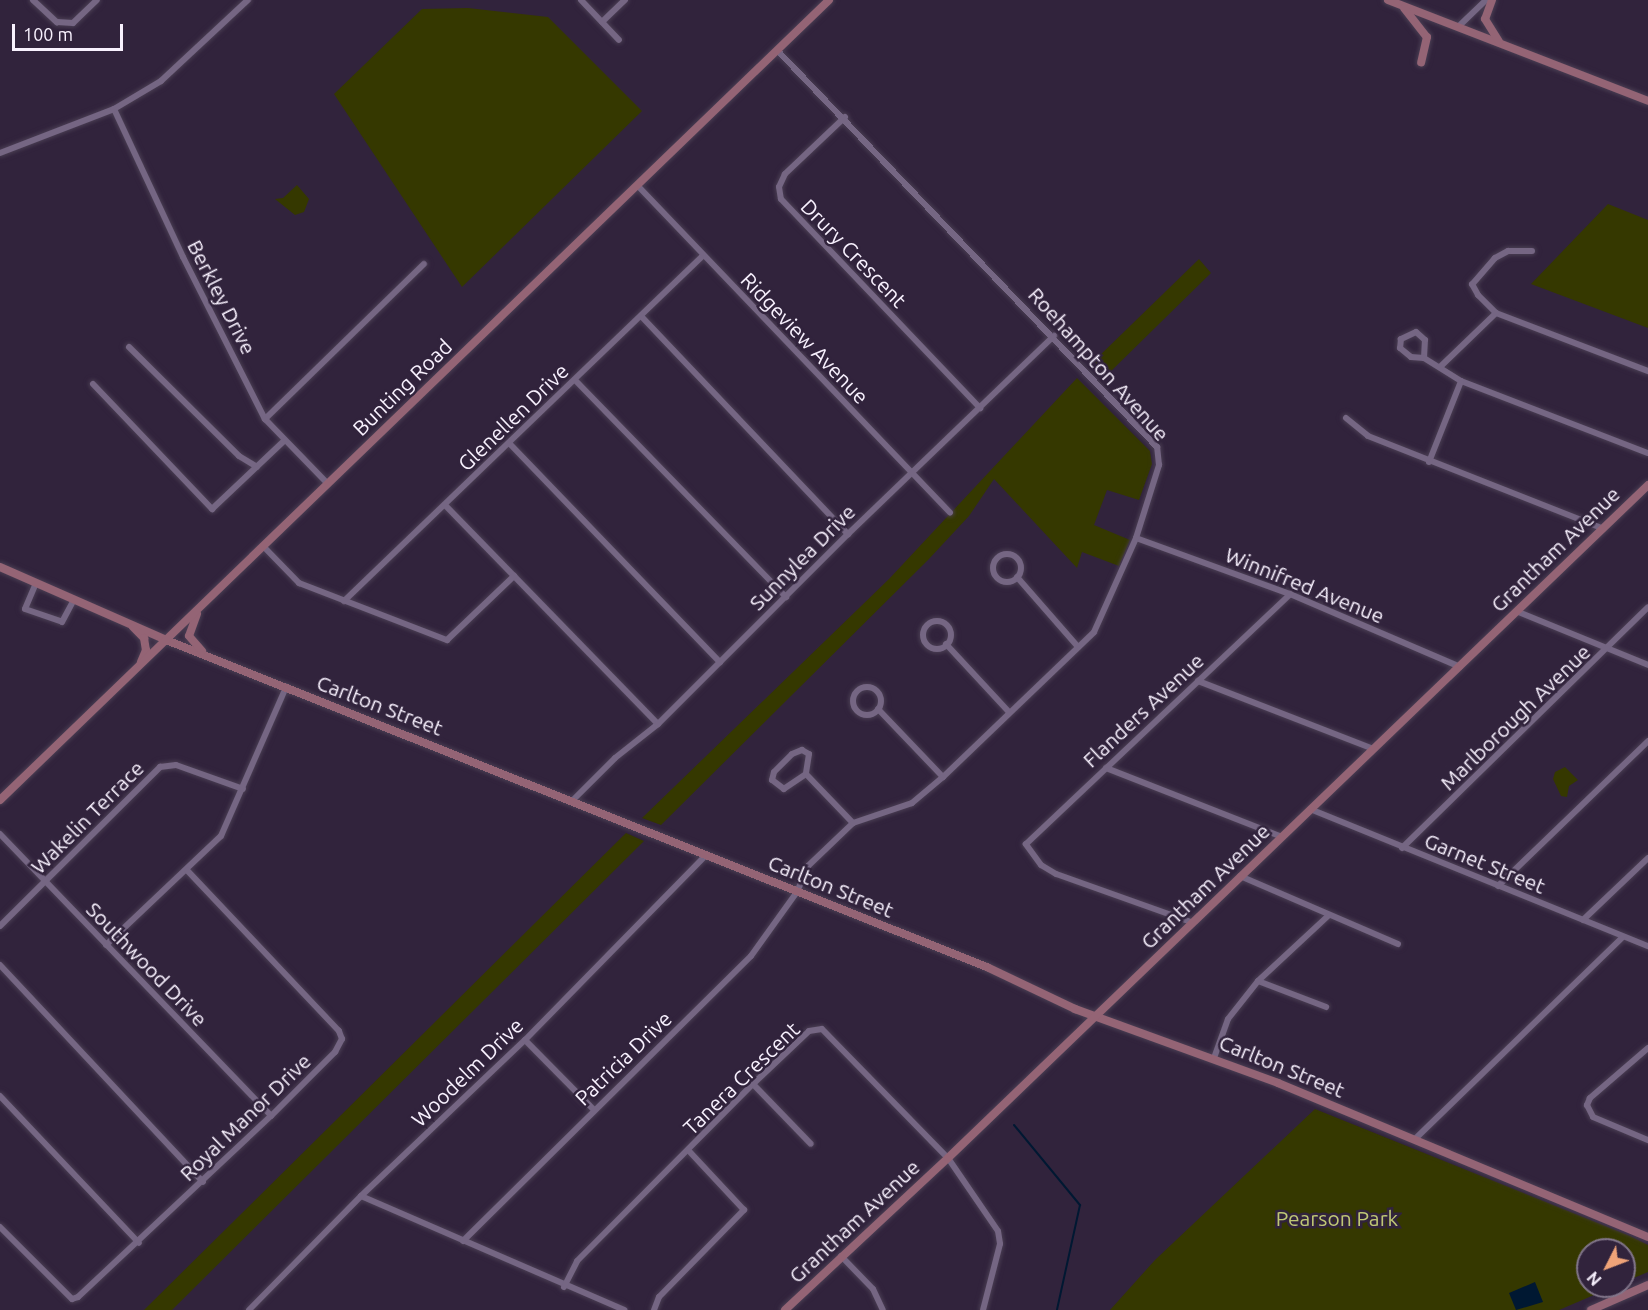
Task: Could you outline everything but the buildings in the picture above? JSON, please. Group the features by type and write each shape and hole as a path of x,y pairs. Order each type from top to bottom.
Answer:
{"main road":[{"name":"Bunting Road","path":"0,800 829,0"},
{"path":"1388,0 1648,101"},
{"path":"1492,0 1485,19 1499,42"},
{"path":"1402,5 1427,37 1421,62"},
{"name":"Grantham Avenue","path":"785,1310 1097,1016 1191,922 1648,485"},
{"name":"Carlton Street","path":"2,570 166,640 573,800 987,967 1097,1016 1214,1058 1415,1139 1648,1237"},
{"path":"200,608 189,636 209,657"},
{"path":"130,624 144,638 146,650 140,666"},
{"path":"1591,1310 1648,1286"}],"street":[{"path":"33,0 57,22 73,23 97,0"},
{"path":"0,153 114,108 176,70 248,0"},
{"path":"581,0 619,40"},
{"path":"602,22 625,0"},
{"path":"1459,26 1486,0"},
{"name":"Roehampton Avenue","path":"777,50 845,117 1054,336 1160,454 1136,538 1104,616 1078,647 943,777 912,802 853,823 808,866 797,892"},
{"name":"Berkley Drive","path":"114,108 183,257 265,419 327,483"},
{"name":"Drury Crescent","path":"845,117 786,174 779,187 781,199 980,408"},
{"name":"Ridgeview Avenue","path":"637,185 950,512"},
{"path":"1532,251 1508,251 1495,258 1472,284 1478,295 1496,313 1648,371"},
{"name":"Glenellen Drive","path":"344,602 704,256"},
{"path":"265,419 424,264"},
{"path":"1440,367 1496,313"},
{"path":"641,316 848,534"},
{"path":"1424,358 1425,340 1416,332 1401,339 1400,348 1411,357 1424,358 1461,381 1648,453"},
{"name":"Sunnylea Drive","path":"573,800 615,758 658,724 848,534 1054,336"},
{"path":"129,346 239,456 257,467"},
{"path":"575,380 786,597"},
{"path":"1429,462 1461,381"},
{"path":"93,384 212,509 285,440"},
{"path":"1346,418 1368,436 1429,462 1602,528"},
{"path":"510,444 720,662"},
{"path":"445,505 658,724"},
{"name":"Winnifred Avenue","path":"1136,538 1290,594 1460,667"},
{"path":"262,546 299,583 447,640 514,576"},
{"path":"1009,554 1017,557 1021,565 1017,578 1006,582 998,578 993,566 997,558 1009,554"},
{"path":"1017,578 1078,647"},
{"path":"36,583 26,609 62,622 74,599"},
{"name":"Flanders Avenue","path":"1191,922 1056,874 1029,852 1026,844 1290,594"},
{"name":"Marlborough Avenue","path":"1402,848 1648,608"},
{"path":"1516,611 1648,665"},
{"path":"938,621 946,625 950,636 946,644 936,648 928,645 923,633 927,625 938,621"},
{"path":"946,644 1009,712"},
{"path":"1198,681 1373,750"},
{"path":"106,945 221,836 286,687"},
{"path":"867,687 875,690 881,701 878,709 870,714 861,713 854,707 855,693 867,687"},
{"path":"878,709 943,777"},
{"path":"1498,886 1648,741"},
{"path":"802,750 809,754 806,774 784,789 772,780 774,772 792,754 802,750"},
{"name":"Wakelin Terrace","path":"0,926 160,767 176,765 243,789"},
{"path":"1106,768 1282,837"},
{"path":"806,774 853,823"},
{"name":"Garnet Street","path":"1310,809 1648,946"},
{"name":"Southwood Drive","path":"0,834 271,1116"},
{"name":"Woodelm Drive","path":"249,1310 361,1196 525,1040 706,855"},
{"path":"1583,920 1648,858"},
{"name":"Royal Manor Drive","path":"0,1227 72,1299 139,1243 203,1182 335,1052 342,1040 339,1031 187,870"},
{"path":"1239,876 1398,944"},
{"name":"Patricia Drive","path":"463,1241 593,1109 751,956 797,892"},
{"path":"1214,1058 1228,1019 1258,981 1328,916"},
{"path":"1415,1139 1623,937"},
{"path":"0,964 203,1182"},
{"path":"1258,981 1326,1007"},
{"name":"Tanera Crescent","path":"564,1287 577,1261 809,1031 822,1029 948,1158"},
{"path":"525,1040 593,1109"},
{"path":"1648,1048 1590,1098 1587,1105 1593,1117 1648,1140"},
{"path":"753,1084 811,1144"},
{"path":"0,1096 139,1243"},
{"path":"654,1310 659,1297 744,1210 689,1151"},
{"path":"948,1158 998,1231 1000,1244 983,1310"},
{"path":"361,1196 609,1307 624,1310"},
{"path":"841,1256 873,1289 883,1310"}],"green space":[{"path":"468,8 548,17 642,111 462,287 334,94 422,9"},
{"path":"297,185 309,199 304,212 295,215 275,199 283,198"},
{"path":"1608,204 1648,220 1648,328 1531,284"},
{"path":"1199,259 1211,273 1107,375 1094,361"},
{"path":"1077,378 1150,451 1152,464 1139,500 1107,490 1094,525 1130,540 1119,566 1082,552 1077,568 994,479 969,516 928,560 661,825 642,818 889,579"},
{"path":"1565,767 1578,780 1569,786 1567,797 1561,796 1553,779 1555,772"},
{"path":"626,833 644,841 172,1310 144,1310"},
{"name":"Pearson Park","path":"1315,1109 1634,1238 1576,1238 1576,1298 1587,1298 1559,1310 1110,1310 1155,1260"},
{"name":"Pearson Park","path":"1636,1239 1648,1245 1648,1272 1636,1277"}],"water":[{"path":"1535,1282 1543,1302 1516,1310 1509,1293"}],"waterway":[{"path":"1014,1125 1080,1205 1057,1310"}]}
